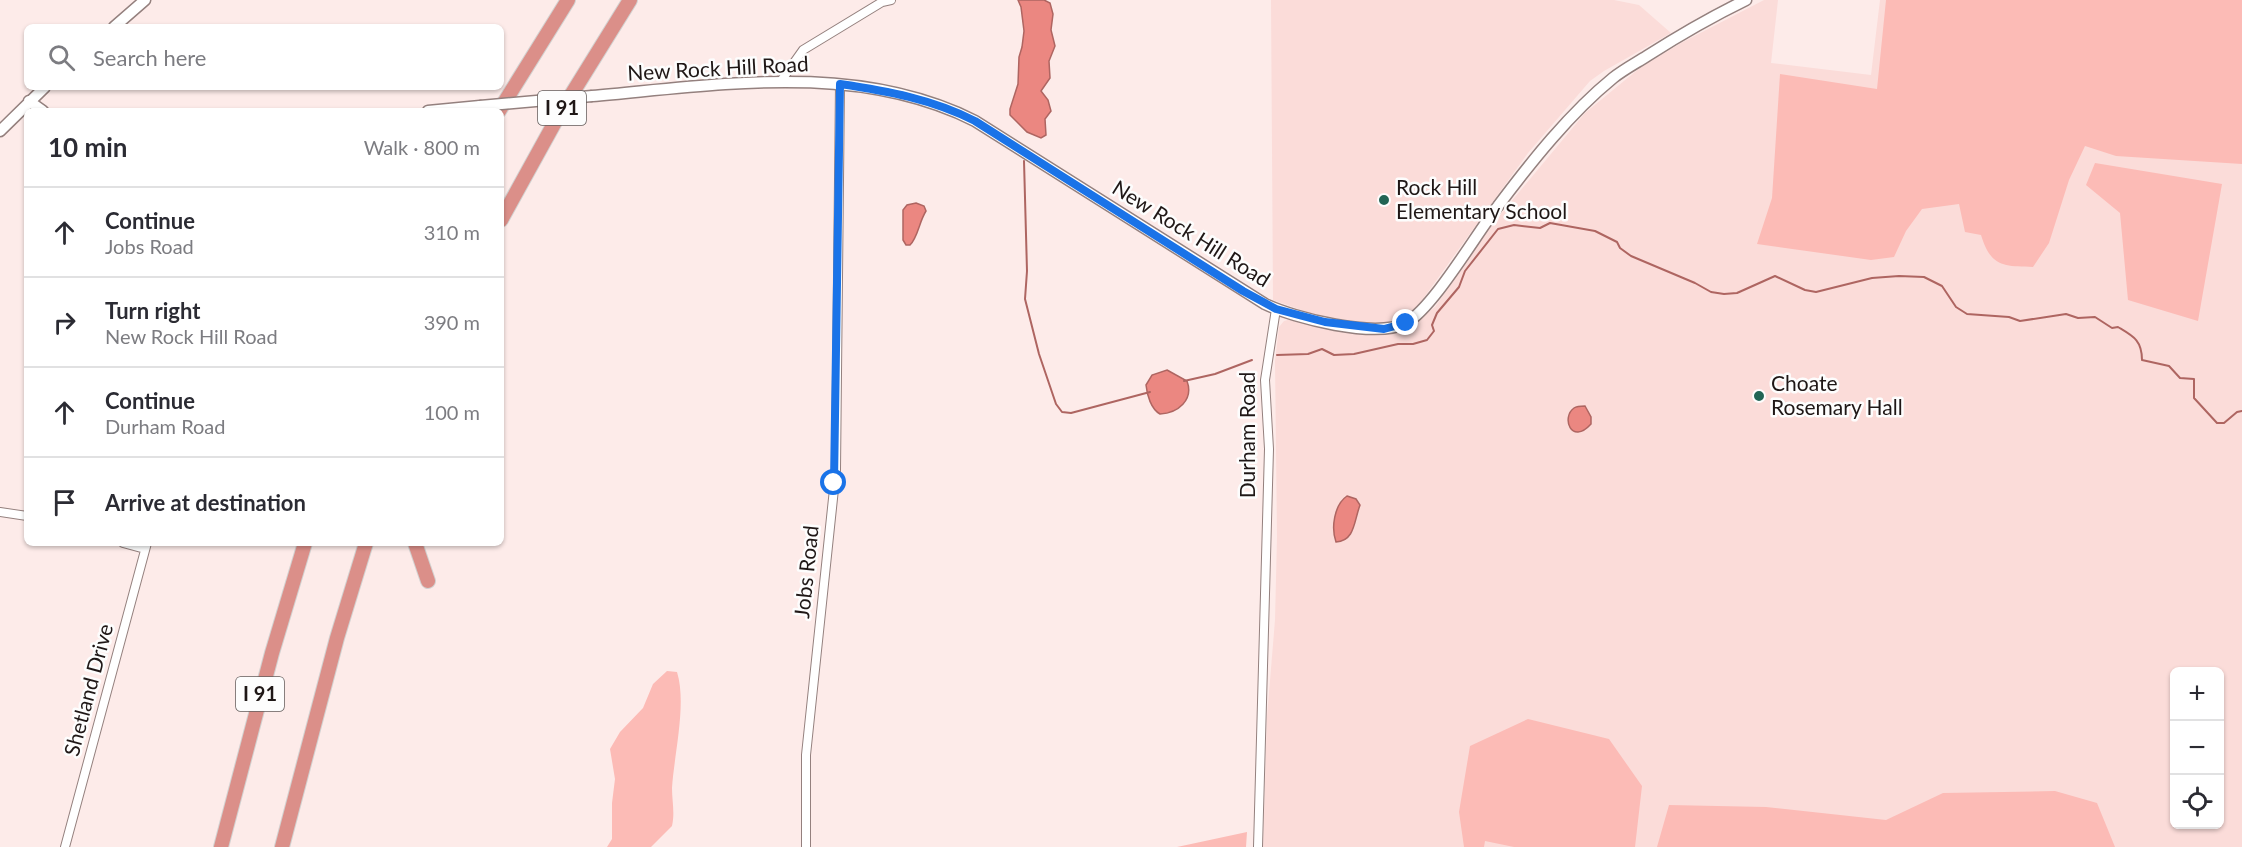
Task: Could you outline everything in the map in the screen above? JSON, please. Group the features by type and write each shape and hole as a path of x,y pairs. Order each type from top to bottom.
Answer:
{"highway":[{"name":"I 91","path":"501,108 568,0"},
{"name":"I 91","path":"504,215 560,112 630,0"},
{"name":"I 91","path":"221,847 272,653 304,546"},
{"path":"282,847 334,648 365,546"},
{"path":"416,546 428,581"}],"main road":[{"path":"117,24 145,0"},
{"path":"1276,309 1325,322 1359,327 1384,329 1406,323 1427,305 1532,162 1572,117 1613,78 1702,21 1746,0"},
{"name":"New Rock Hill Road","path":"459,108 781,81 840,84 918,99 951,109 975,121 1243,291 1276,309"},
{"path":"0,131 42,90"},
{"path":"29,101 39,108"}],"street":[{"path":"781,81 803,50 882,2 891,0"},
{"name":"Jobs Road","path":"806,847 806,755 836,470 840,84"},
{"name":"Durham Road","path":"1258,847 1269,449 1265,380 1276,309"},
{"path":"0,512 24,516"},
{"name":"Shetland Drive","path":"65,847 146,546"}],"shaded area":[{"path":"1018,0 1044,0 1050,3 1053,14 1051,30 1055,46 1049,61 1050,78 1041,91 1048,100 1051,111 1045,119 1046,135 1041,138 1027,132 1010,115 1018,84 1019,57 1024,31"},
{"name":"Rock Hill Elementary School","path":"1271,0 1614,0 1639,5 1671,33 1590,81 1528,153 1410,317 1398,324 1378,326 1310,313 1273,300"},
{"name":"Choate Rosemary Hall","path":"1764,0 1778,0 1771,63 1871,75 1880,0 2242,0 2242,847 1263,847 1267,717 1275,620 1277,537 1275,361 1279,327 1284,321 1291,319 1348,333 1376,335 1395,331 1420,319 1435,307 1490,227 1585,113 1641,67 1681,43"},
{"path":"1886,0 2242,0 2242,164 2116,156 2085,146 2069,180 2049,243 2033,267 2006,265 1994,259 1981,235 1965,232 1959,204 1922,209 1906,231 1894,257 1871,260 1757,244 1772,198 1780,74 1877,89"},
{"path":"2095,163 2222,184 2198,321 2128,300 2120,213 2086,185"},
{"path":"916,203 924,206 926,211 913,242 906,245 903,240 903,210 907,205"},
{"path":"1167,370 1187,381 1189,388 1183,404 1173,411 1160,414 1150,401 1146,385 1152,375"},
{"path":"1585,406 1591,417 1591,424 1584,430 1573,431 1568,423 1570,412 1575,407"},
{"path":"1347,496 1356,499 1360,505 1350,535 1336,542 1334,530 1336,511"},
{"path":"667,671 677,672 681,699 672,788 672,826 651,847 607,847 612,839 615,779 610,749 620,732 643,708 653,684"},
{"path":"1528,719 1609,739 1642,786 1635,847 1514,847 1485,841 1484,847 1464,847 1459,812 1470,746"},
{"path":"2055,791 2097,803 2115,847 1657,847 1669,805 1766,807 1886,820 1943,793"},
{"path":"1247,832 1246,847 1177,847"}],"waterway":[{"path":"1024,161 1027,271 1025,299 1039,354 1056,404 1062,412 1071,413 1150,392"},
{"path":"1277,355 1308,354 1322,349 1334,355 1354,354 1427,340 1434,331 1432,325 1437,313 1459,287 1465,271 1498,229 1514,225 1540,228 1550,223 1595,231 1617,242 1620,248 1631,256 1711,292 1737,293 1775,276 1805,290 1816,292 1872,278 1924,277 1942,286 1956,307 1967,314 2009,317 2020,321 2066,314 2078,318 2095,317 2112,328 2118,327 2132,336 2138,343 2142,360 2169,366 2180,378 2194,379 2194,398 2217,423 2224,423 2237,412 2242,411"},
{"path":"1184,381 1215,374 1252,360"}],"place":[{"name":"Rock Hill Elementary School","path":"1384,200"},
{"name":"Choate Rosemary Hall","path":"1759,396"}],"route":[{"path":"834,483 836,470 840,84 918,99 959,112 1243,291 1276,309 1325,322 1359,327 1384,329 1406,323"}]}
